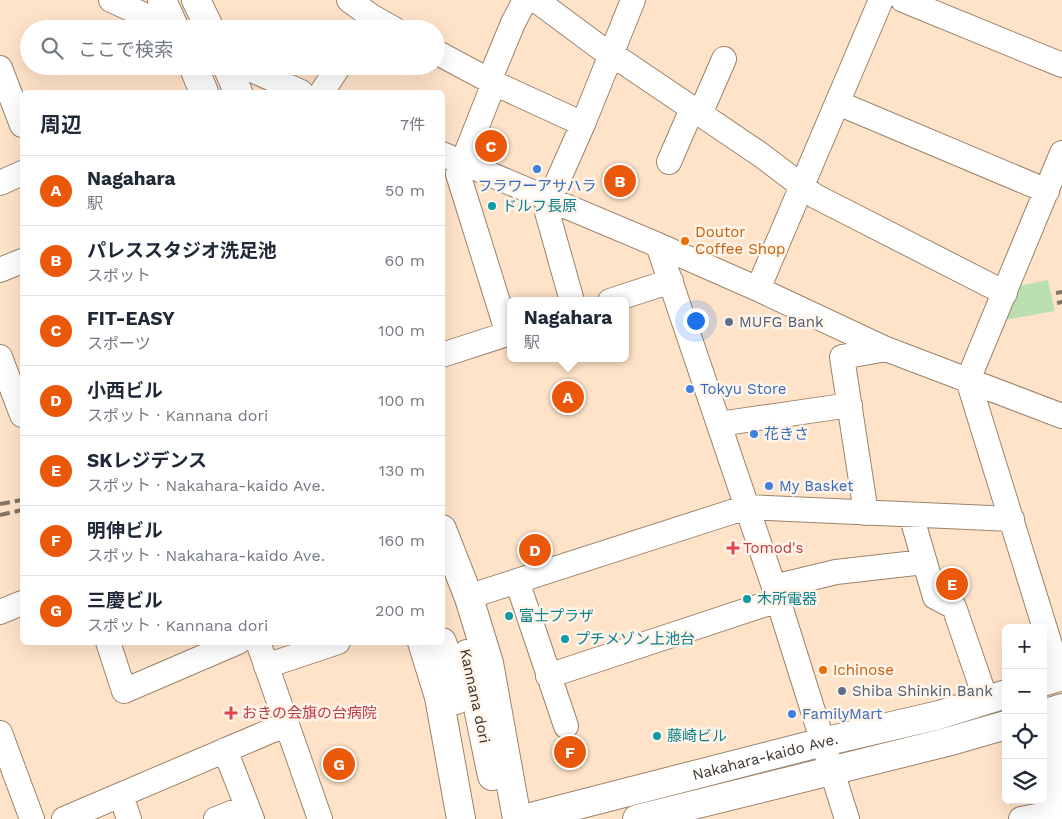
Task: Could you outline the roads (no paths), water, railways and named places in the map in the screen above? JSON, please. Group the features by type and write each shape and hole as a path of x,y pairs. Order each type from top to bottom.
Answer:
{"main road":[{"path":"196,0 206,20"},
{"path":"445,537 469,598 489,663 517,819"},
{"name":"Kannana dori","path":"445,596 479,819"},
{"path":"423,645 439,697 461,819"},
{"name":"Kannana dori","path":"453,653 500,819"},
{"name":"Nakahara-kaido Ave.","path":"523,819 823,742 939,715 996,697"},
{"name":"Nakahara-kaido Ave.","path":"637,819 947,742 1002,726"}],"street":[{"path":"111,0 152,19 168,14"},
{"path":"349,0 372,15"},
{"path":"507,327 452,158 492,82 513,23 525,0"},
{"path":"536,0 610,55 761,155 815,196 1005,293"},
{"path":"571,297 547,212 550,198 583,124 633,0"},
{"path":"758,289 881,0"},
{"path":"903,0 1062,66"},
{"path":"445,57 492,82 583,124"},
{"path":"669,162 724,59"},
{"path":"0,68 20,120"},
{"path":"244,75 294,90"},
{"path":"323,90 333,75"},
{"path":"838,103 1047,190"},
{"path":"1055,679 1012,519 968,380 1062,153"},
{"path":"452,158 550,198 758,289 886,349 1062,416"},
{"path":"0,183 20,174"},
{"path":"658,245 776,594 847,819"},
{"path":"0,270 20,262"},
{"path":"622,297 670,281"},
{"path":"445,354 507,334"},
{"path":"866,513 842,357 886,349"},
{"path":"0,357 20,410"},
{"path":"718,424 850,405"},
{"path":"469,598 747,507 1012,519"},
{"path":"911,515 935,597 954,607 996,697"},
{"path":"548,676 836,572 924,562"},
{"path":"517,581 566,726"},
{"path":"0,612 20,603"},
{"path":"109,645 124,691 231,645"},
{"path":"259,645 320,819"},
{"path":"266,666 329,645"},
{"path":"1021,819 1052,816 1053,711"},
{"path":"64,819 287,724"},
{"path":"0,733 32,819"},
{"path":"216,819 249,813 225,750"},
{"path":"121,795 129,819"}],"railway":[{"path":"1056,293 1062,292"},
{"path":"1057,303 1062,302"},
{"path":"0,504 20,500"},
{"path":"0,515 20,510"}],"place":[{"name":"FIT-EASY","path":"491,146"},
{"name":"フラワーアサハラ","path":"537,169"},
{"name":"パレススタジオ洗足池","path":"620,181"},
{"name":"ドルフ長原","path":"492,206"},
{"name":"Doutor Coffee Shop","path":"685,241"},
{"name":"MUFG Bank","path":"729,322"},
{"name":"Tokyu Store","path":"690,389"},
{"name":"Nagahara","path":"568,397"},
{"name":"花きさ","path":"754,434"},
{"name":"My Basket","path":"769,486"},
{"name":"Tomod's","path":"733,548"},
{"name":"小西ビル","path":"535,550"},
{"name":"SKレジデンス","path":"952,584"},
{"name":"木所電器","path":"747,599"},
{"name":"富士プラザ","path":"509,616"},
{"name":"プチメゾン上池台","path":"565,639"},
{"name":"Ichinose","path":"823,670"},
{"name":"Shiba Shinkin Bank","path":"842,691"},
{"name":"おきの会旗の台病院","path":"231,713"},
{"name":"FamilyMart","path":"792,714"},
{"name":"藤崎ビル","path":"657,736"},
{"name":"明伸ビル","path":"570,752"},
{"name":"三慶ビル","path":"339,764"}]}
